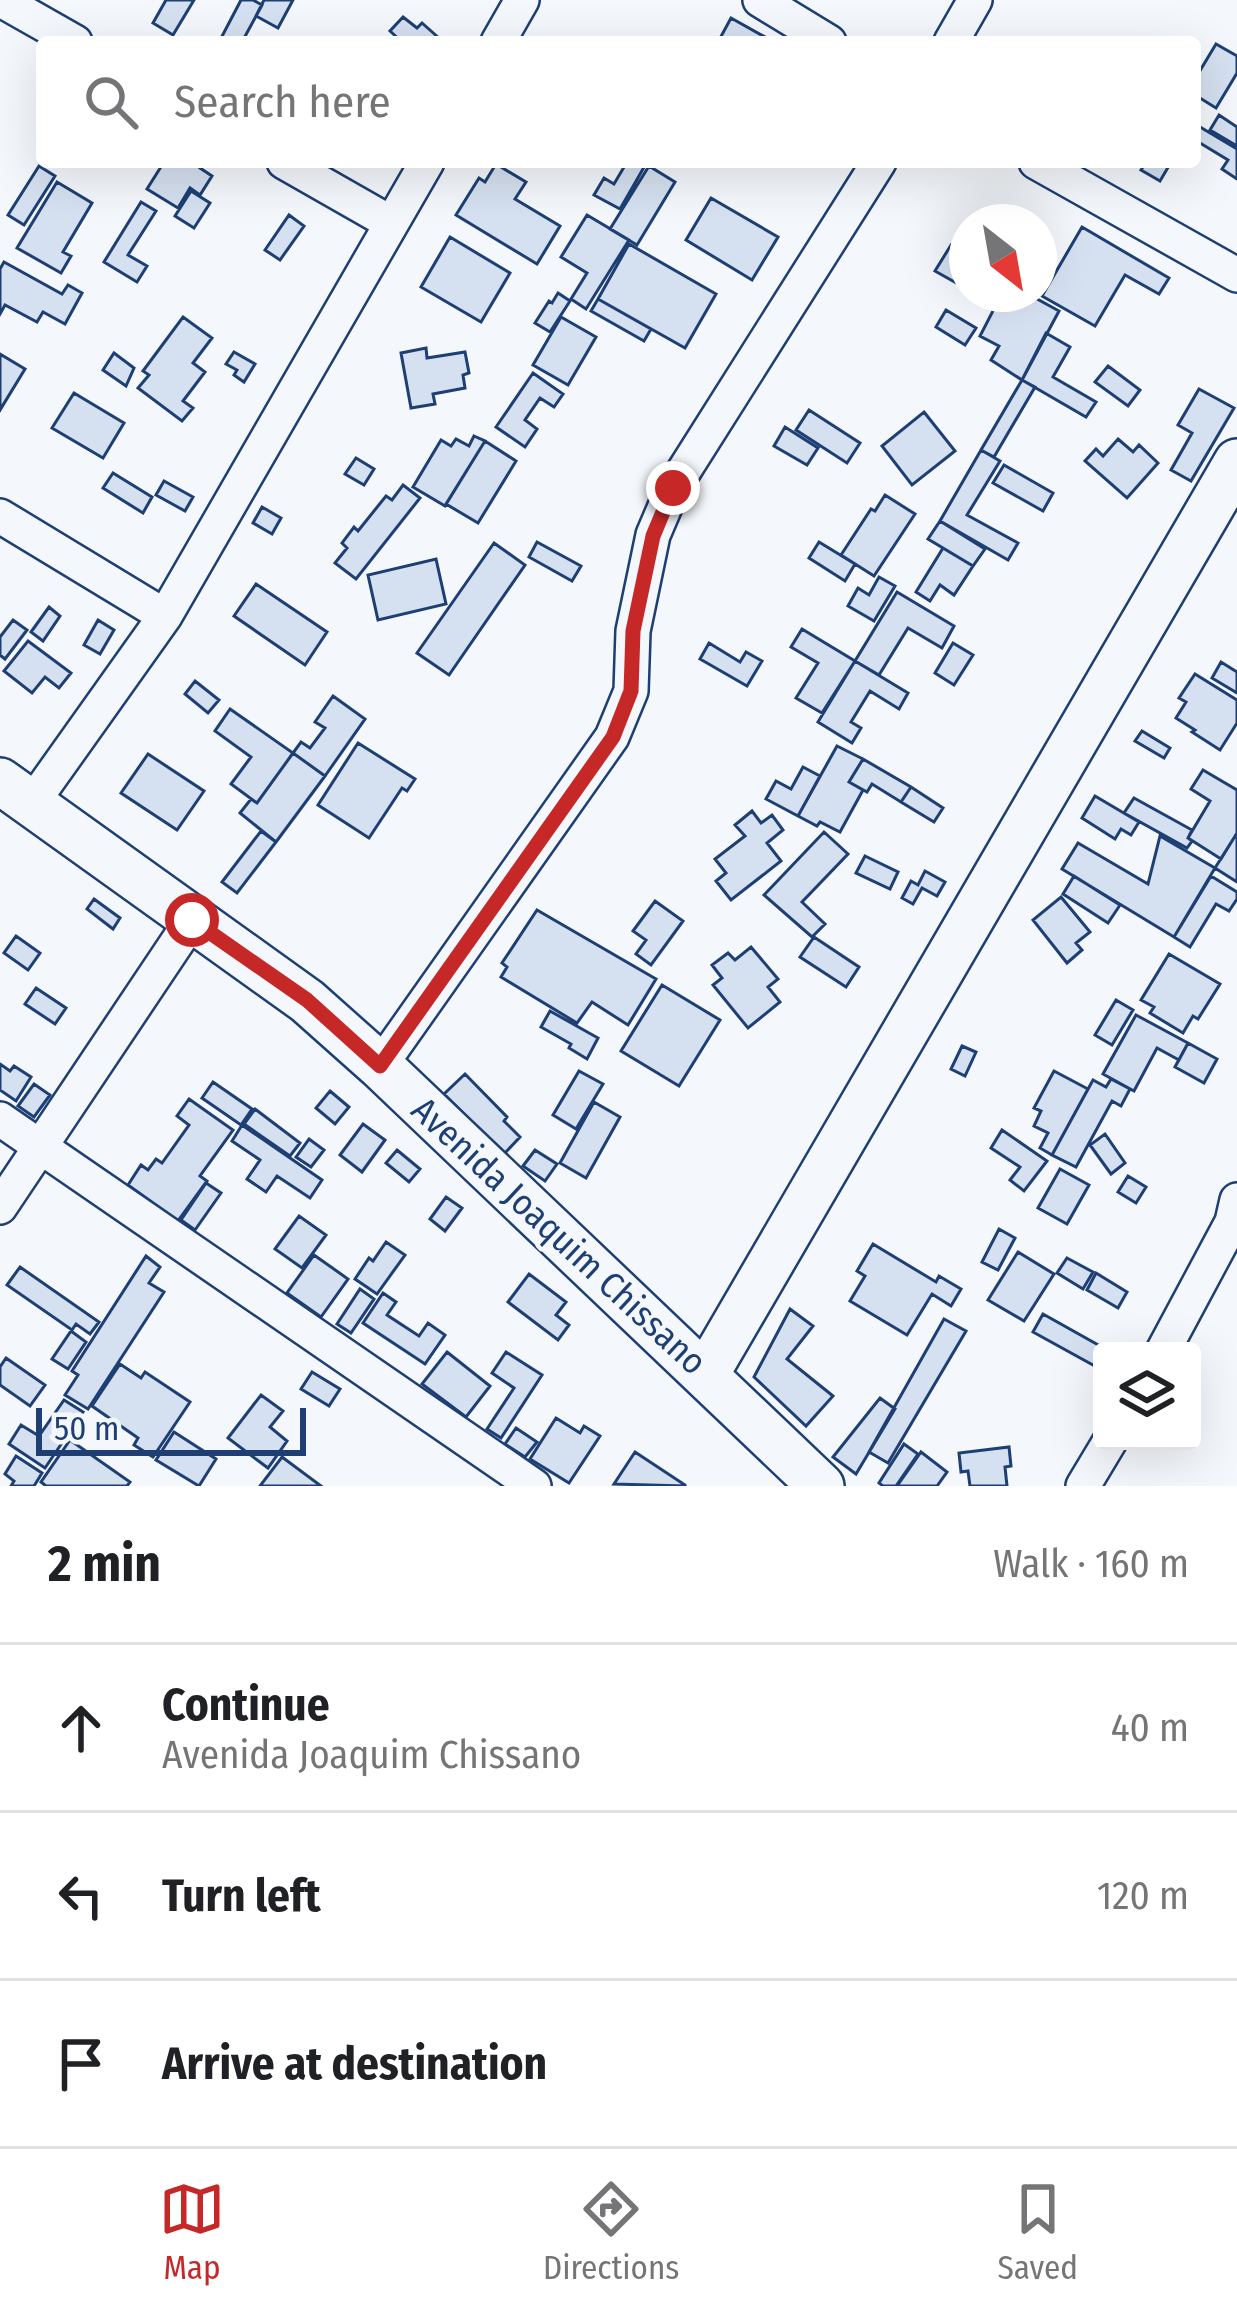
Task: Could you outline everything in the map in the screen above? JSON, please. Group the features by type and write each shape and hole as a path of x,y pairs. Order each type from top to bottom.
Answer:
{"street":[{"path":"1,0 64,36"},
{"path":"501,36 522,0"},
{"path":"760,0 820,36"},
{"path":"955,36 976,0"},
{"path":"295,168 392,223"},
{"path":"16,792 165,616 424,168"},
{"path":"380,1066 613,737 631,691 633,631 653,536 673,488 875,168"},
{"path":"1047,168 1237,275"},
{"path":"706,1374 1237,462"},
{"path":"0,516 165,616"},
{"name":"Avenida Joaquim Chissano","path":"16,792 307,1000 821,1486"},
{"path":"0,1207 192,920"},
{"path":"0,1119 534,1486"},
{"path":"1168,1342 1232,1222 1237,1200"},
{"path":"1083,1486 1104,1450"}],"building":[{"path":"166,0 194,0 173,35 153,23"},
{"path":"241,0 262,5 245,36 222,36"},
{"path":"264,0 293,0 278,28 256,16"},
{"path":"403,17 417,28 422,23 437,36 395,36 390,31"},
{"path":"731,18 763,36 721,36"},
{"path":"1216,44 1237,56 1237,73 1216,108 1201,99 1201,69"},
{"path":"1219,115 1237,127 1237,146 1210,130"},
{"path":"1201,128 1237,149 1237,179 1222,169 1228,160 1201,144"},
{"path":"38,168 55,176 24,225 8,215"},
{"path":"160,168 200,168 212,176 200,195 190,188 178,208 147,189"},
{"path":"494,168 503,168 526,182 515,199 560,226 537,264 456,215 479,178 485,182"},
{"path":"623,168 644,168 620,209 594,195 604,178 614,184"},
{"path":"648,168 675,182 637,245 610,229"},
{"path":"1142,168 1168,168 1160,181"},
{"path":"57,182 92,203 63,252 71,256 61,273 17,248"},
{"path":"191,191 210,203 194,228 175,216"},
{"path":"711,198 778,237 752,280 686,240"},
{"path":"141,202 156,211 128,255 147,266 137,282 104,262"},
{"path":"289,215 304,226 280,260 265,250"},
{"path":"587,215 629,240 586,309 571,299 587,273 561,257"},
{"path":"1082,227 1169,278 1159,294 1125,275 1095,326 1057,304 1057,270"},
{"path":"450,237 510,273 481,322 421,287"},
{"path":"629,244 716,294 685,348 598,299"},
{"path":"949,248 949,279 935,271"},
{"path":"4,262 62,294 68,285 82,293 65,324 43,312 37,322 5,305 0,314"},
{"path":"558,293 570,301 550,332 535,323"},
{"path":"598,299 651,329 644,341 591,311"},
{"path":"946,310 976,328 965,345 936,327"},
{"path":"1059,311 1022,380 991,360 999,346 980,336 992,312"},
{"path":"183,317 212,338 193,363 205,372 183,401 193,408 182,421 138,388 149,375 143,371"},
{"path":"561,317 596,337 568,385 533,365"},
{"path":"1046,333 1070,347 1053,377 1096,402 1086,417 1022,380"},
{"path":"426,348 427,358 465,352 469,373 463,375 465,388 433,394 435,404 411,408 401,353"},
{"path":"234,352 255,364 244,382 226,364"},
{"path":"114,353 134,368 126,386 103,370"},
{"path":"0,354 25,369 0,410"},
{"path":"1108,366 1140,390 1128,406 1095,382"},
{"path":"533,373 563,394 554,407 540,398 525,420 537,429 525,447 496,427"},
{"path":"1022,380 1035,387 994,457 981,450"},
{"path":"1199,389 1234,408 1191,481 1171,470 1192,433 1178,425"},
{"path":"74,393 124,423 103,458 52,428"},
{"path":"809,410 860,443 847,463 796,430"},
{"path":"924,412 955,451 912,485 882,446"},
{"path":"785,427 818,448 807,465 774,446"},
{"path":"474,436 485,441 445,506 413,487 441,440 451,446 456,439 469,446"},
{"path":"1118,439 1133,452 1139,445 1158,463 1127,498 1085,461 1096,449 1103,456"},
{"path":"485,441 516,461 478,523 446,504"},
{"path":"981,450 1000,461 967,515 1018,543 1008,560 940,521"},
{"path":"356,458 374,469 364,485 345,474"},
{"path":"1004,465 1053,493 1043,511 993,483"},
{"path":"113,473 152,497 143,513 103,488"},
{"path":"164,481 193,497 185,511 156,495"},
{"path":"403,485 420,498 356,579 335,563 347,548 342,543 386,496 392,500"},
{"path":"885,495 915,514 874,576 841,555"},
{"path":"262,507 281,518 272,534 253,523"},
{"path":"940,521 985,549 973,566 928,539"},
{"path":"537,542 581,566 572,581 529,557"},
{"path":"819,542 855,564 845,581 809,558"},
{"path":"494,543 525,565 449,675 417,653"},
{"path":"943,548 973,566 954,595 940,585 930,601 916,592"},
{"path":"436,559 446,604 378,620 368,575"},
{"path":"879,577 895,586 874,621 848,606 858,588 869,595"},
{"path":"256,584 327,632 305,665 234,616"},
{"path":"897,592 954,626 942,648 908,628 879,675 855,661"},
{"path":"49,607 60,616 43,641 31,632"},
{"path":"13,620 27,630 5,659 0,655 0,637"},
{"path":"98,620 114,630 100,654 84,645"},
{"path":"802,629 855,661 822,713 796,698 818,663 791,647"},
{"path":"28,641 71,673 59,688 45,677 32,693 4,671"},
{"path":"709,643 740,662 746,652 762,661 747,686 700,659"},
{"path":"953,643 973,655 954,685 935,673"},
{"path":"855,661 908,693 899,709 870,691 851,722 861,728 852,743 818,722"},
{"path":"1221,662 1237,672 1237,693 1212,678"},
{"path":"1195,674 1237,700 1237,723 1220,750 1176,718 1186,702 1179,698"},
{"path":"195,681 219,700 208,713 185,694"},
{"path":"333,696 365,719 325,776 293,753 301,742 310,748 325,728 315,722"},
{"path":"230,709 293,753 257,803 231,784 251,757 215,731"},
{"path":"1142,731 1170,748 1164,758 1135,741"},
{"path":"358,743 415,779 407,791 402,788 369,838 318,805"},
{"path":"837,746 863,759 849,782 863,790 840,832 798,816"},
{"path":"293,753 325,776 276,842 240,813 251,799 257,803"},
{"path":"148,754 204,791 177,830 121,793"},
{"path":"863,759 911,787 901,802 872,784 867,792 849,782"},
{"path":"803,767 820,776 798,816 766,799 776,781 791,789"},
{"path":"1203,770 1237,790 1237,833 1221,859 1188,838 1210,801 1191,789"},
{"path":"911,787 943,808 934,822 901,802"},
{"path":"1095,796 1139,822 1131,835 1121,829 1115,839 1082,818"},
{"path":"1134,798 1192,830 1187,848 1124,813"},
{"path":"752,811 761,823 772,815 783,830 767,843 781,861 731,900 716,881 726,873 715,859 745,836 735,825"},
{"path":"261,831 276,842 237,893 222,882"},
{"path":"824,832 848,854 802,902 825,924 812,937 764,895"},
{"path":"1237,833 1237,882 1215,868"},
{"path":"1160,836 1215,868 1174,937 1062,869 1078,843 1148,884"},
{"path":"865,856 898,872 890,889 856,873"},
{"path":"925,871 945,882 937,896 922,888 913,904 902,898 911,881 918,885"},
{"path":"1074,876 1120,905 1108,923 1063,894"},
{"path":"1211,876 1237,892 1237,899 1229,911 1216,904 1190,947 1174,937"},
{"path":"1061,897 1090,932 1076,943 1082,950 1067,963 1033,920"},
{"path":"94,899 120,918 113,929 87,909"},
{"path":"655,901 683,921 651,965 636,954 646,940 633,931"},
{"path":"537,910 656,979 628,1025 592,1002 577,1023 501,977 507,967 502,963"},
{"path":"16,936 40,953 28,970 4,953"},
{"path":"814,937 859,967 846,987 800,957"},
{"path":"751,947 778,979 768,987 780,1002 748,1028 713,985 722,978 712,965 728,953 735,960"},
{"path":"1169,954 1220,984 1183,1033 1150,1013 1154,1007 1141,1000"},
{"path":"662,985 720,1020 679,1086 621,1051"},
{"path":"36,988 66,1008 55,1024 25,1004"},
{"path":"1116,1000 1133,1010 1112,1045 1095,1035"},
{"path":"550,1011 598,1038 587,1059 541,1027"},
{"path":"1136,1015 1188,1043 1179,1060 1157,1048 1134,1091 1103,1074"},
{"path":"1188,1043 1217,1059 1204,1083 1175,1067"},
{"path":"962,1046 976,1052 965,1076 951,1069"},
{"path":"0,1064 31,1077 16,1101 0,1090"},
{"path":"579,1071 603,1084 576,1129 553,1115"},
{"path":"1054,1071 1088,1089 1052,1155 1040,1148 1048,1133 1034,1126 1041,1111 1034,1108"},
{"path":"465,1074 520,1137 504,1154 444,1094"},
{"path":"1111,1079 1130,1089 1121,1106 1112,1101 1076,1167 1052,1155 1093,1080 1106,1087"},
{"path":"213,1082 252,1109 241,1125 202,1098"},
{"path":"34,1084 50,1095 34,1117 18,1106"},
{"path":"330,1091 349,1107 335,1124 316,1108"},
{"path":"189,1099 233,1130 200,1176 207,1181 178,1221 128,1185 141,1165 148,1170 156,1159 162,1163 189,1125 177,1116"},
{"path":"594,1102 620,1117 586,1178 560,1163"},
{"path":"255,1109 300,1143 290,1156 244,1124"},
{"path":"363,1124 385,1140 362,1172 340,1155"},
{"path":"242,1125 322,1180 310,1198 277,1176 266,1192 247,1179 260,1160 232,1141"},
{"path":"1002,1130 1047,1161 1024,1191 1010,1180 1020,1167 991,1148"},
{"path":"1105,1134 1125,1163 1111,1174 1090,1145"},
{"path":"309,1139 324,1150 311,1167 296,1157"},
{"path":"397,1150 420,1169 409,1182 386,1163"},
{"path":"535,1150 557,1164 545,1181 523,1166"},
{"path":"1060,1169 1089,1185 1067,1224 1038,1208"},
{"path":"1128,1176 1146,1187 1136,1203 1118,1192"},
{"path":"206,1183 221,1193 195,1230 181,1220"},
{"path":"446,1197 462,1208 445,1231 430,1219"},
{"path":"299,1216 326,1235 302,1268 275,1249"},
{"path":"999,1229 1015,1238 998,1270 982,1262"},
{"path":"386,1242 405,1255 377,1294 355,1279"},
{"path":"873,1244 936,1282 939,1276 961,1289 951,1306 932,1294 907,1335 850,1301 865,1276 857,1271"},
{"path":"1018,1252 1054,1274 1024,1321 988,1300"},
{"path":"314,1255 348,1279 321,1317 287,1293"},
{"path":"146,1256 160,1267 149,1283 164,1292 88,1409 65,1395 78,1375 72,1371"},
{"path":"1067,1258 1093,1272 1083,1289 1057,1273"},
{"path":"20,1267 99,1322 90,1334 76,1324 72,1330 7,1285"},
{"path":"1096,1273 1127,1292 1118,1308 1087,1290"},
{"path":"529,1274 566,1302 556,1315 569,1325 558,1340 508,1302"},
{"path":"360,1289 374,1299 351,1333 337,1324"},
{"path":"383,1293 396,1302 387,1315 419,1336 428,1323 445,1335 425,1364 363,1323"},
{"path":"790,1309 813,1326 787,1359 833,1396 806,1426 754,1377"},
{"path":"1043,1314 1093,1342 1093,1365 1033,1332"},
{"path":"944,1319 966,1331 888,1463 869,1452"},
{"path":"71,1331 86,1342 68,1369 52,1359"},
{"path":"447,1352 490,1386 466,1417 422,1384"},
{"path":"506,1352 542,1375 501,1438 487,1429 514,1388 492,1373"},
{"path":"6,1358 45,1385 30,1406 0,1385 0,1367"},
{"path":"120,1364 141,1378 145,1372 190,1402 153,1457 134,1445 138,1438 92,1406"},
{"path":"312,1372 340,1389 329,1406 301,1389"},
{"path":"261,1395 283,1411 270,1427 287,1441 268,1468 228,1438"},
{"path":"880,1398 895,1409 856,1474 833,1457"},
{"path":"64,1400 83,1412 45,1468 9,1444 21,1425 39,1436"},
{"path":"556,1418 580,1433 584,1426 600,1436 569,1483 530,1459"},
{"path":"516,1428 537,1442 525,1457 505,1444"},
{"path":"174,1432 216,1459 199,1486 156,1460"},
{"path":"70,1440 130,1482 127,1486 46,1486 41,1482"},
{"path":"904,1444 918,1454 896,1486 883,1486 879,1483"},
{"path":"1009,1447 1007,1486 970,1486 968,1471 961,1472 959,1453"},
{"path":"635,1452 685,1485 685,1486 614,1484"},
{"path":"921,1452 947,1472 937,1486 897,1486"},
{"path":"16,1456 42,1473 34,1486 11,1486 14,1481 5,1474"},
{"path":"282,1457 321,1486 260,1486"}],"route":[{"path":"192,920 307,1000 380,1066 613,737 631,691 633,631 653,536 673,488"}]}
